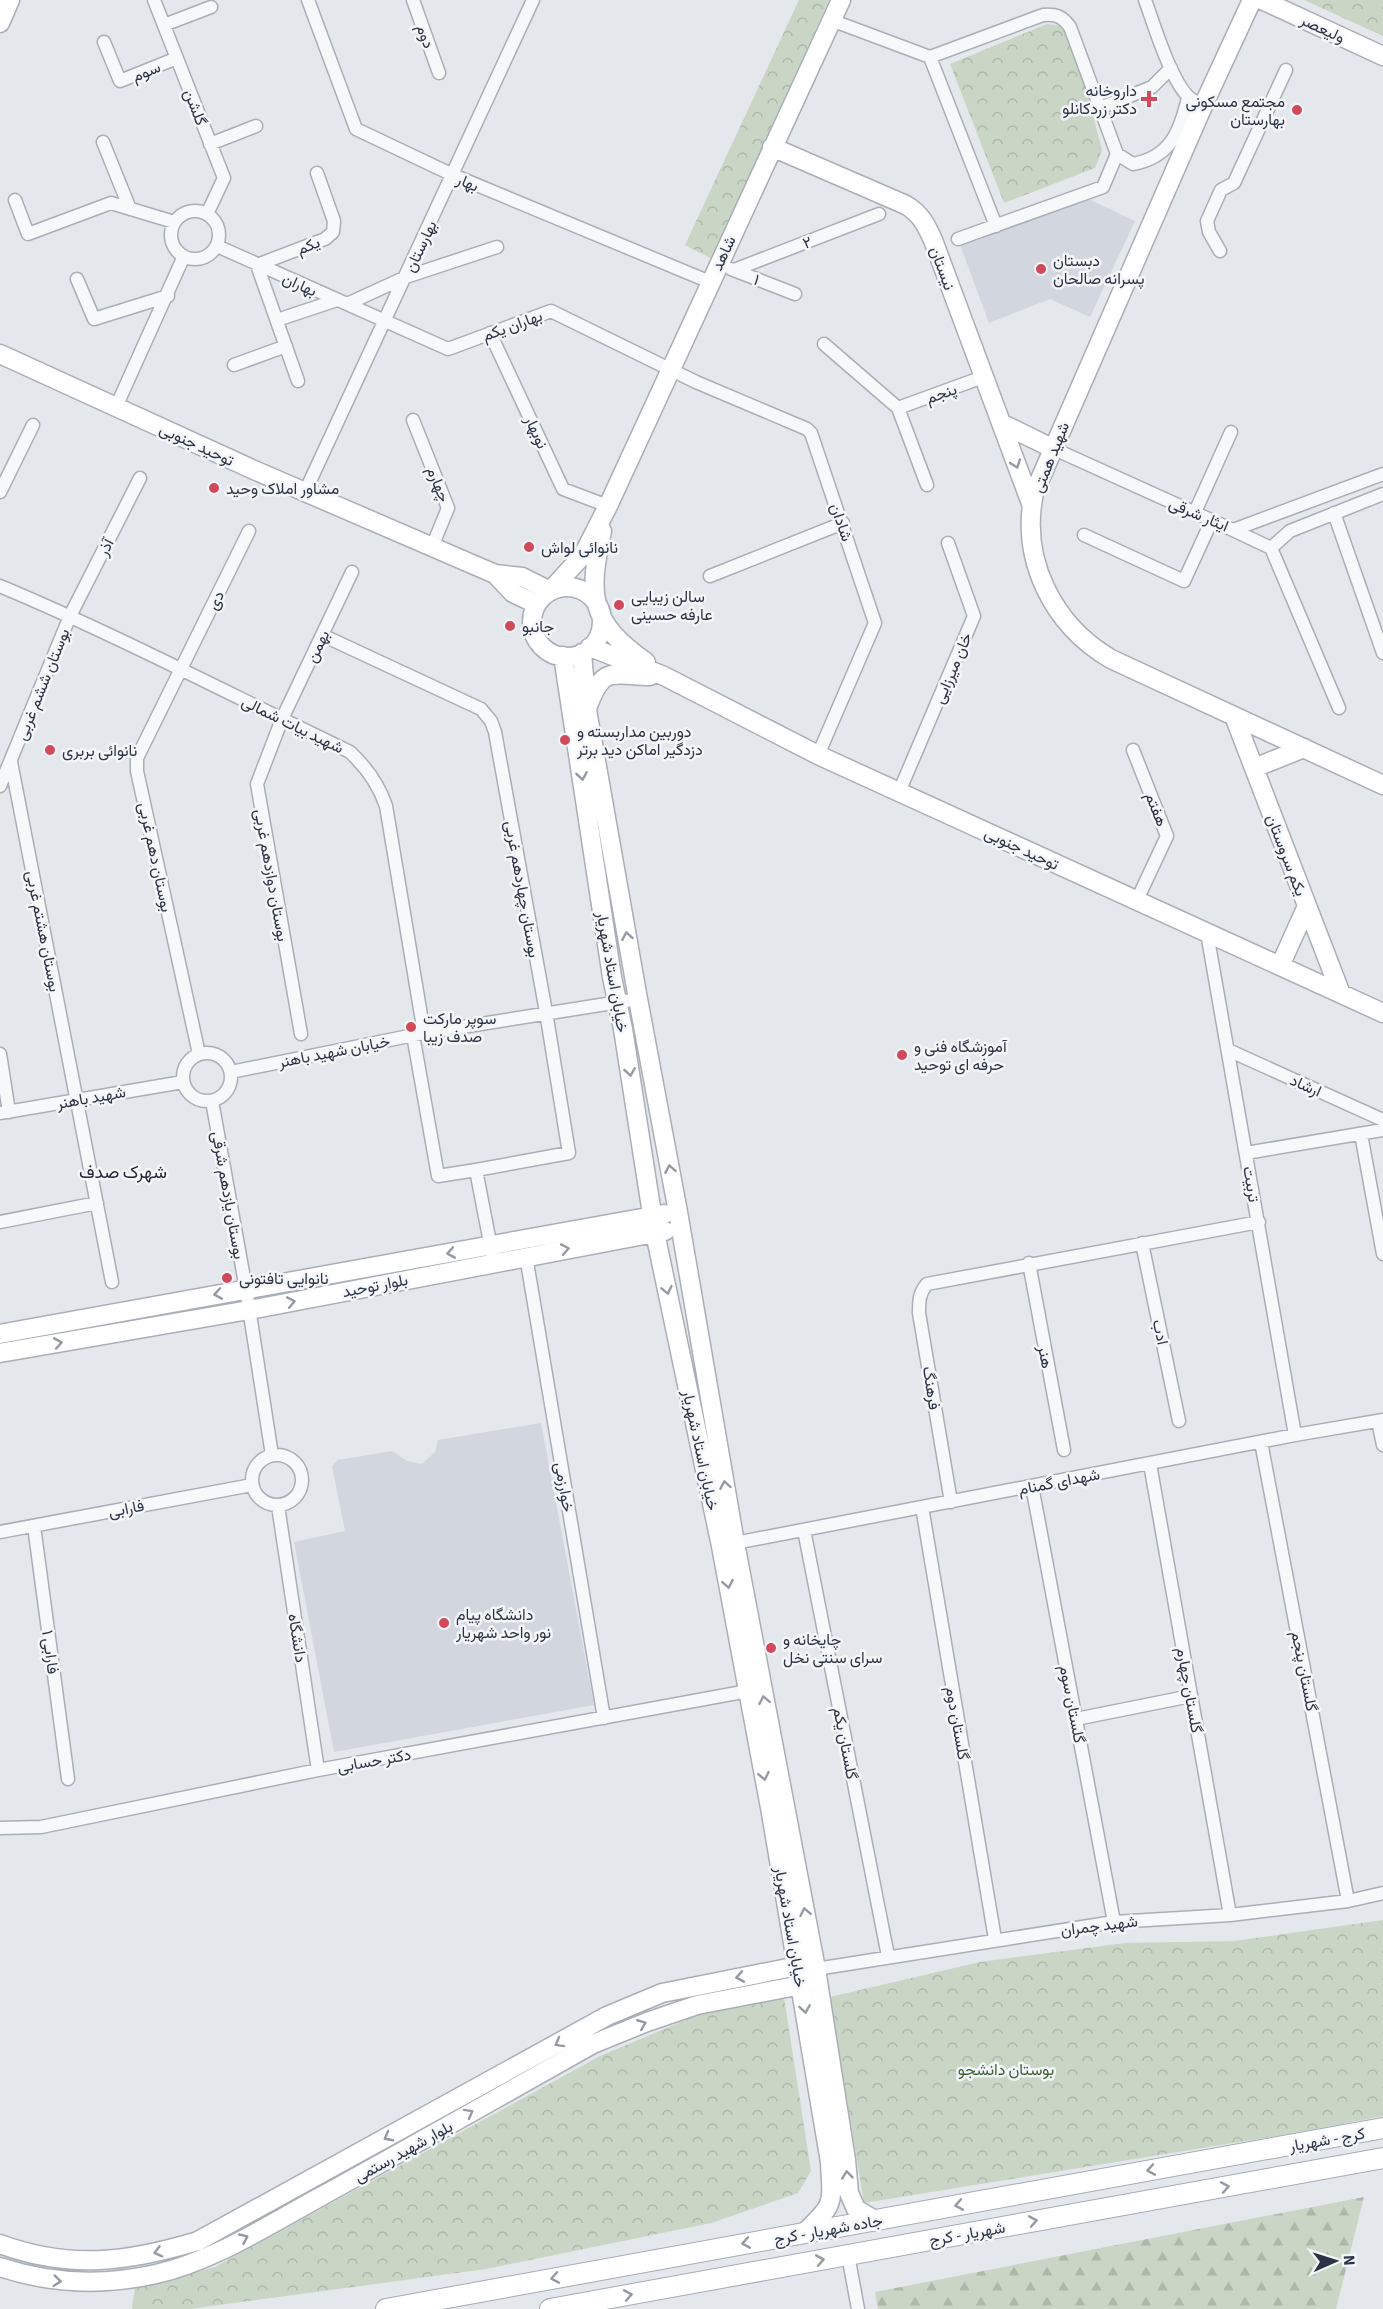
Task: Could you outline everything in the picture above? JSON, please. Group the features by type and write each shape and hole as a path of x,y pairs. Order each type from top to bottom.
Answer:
{"main road":[{"path":"1,23 10,0"},
{"name":"شاهد","path":"608,506 710,282 726,267 772,147 841,0"},
{"name":"شهید همتی","path":"1252,0 1196,102 1034,493 1033,548 1037,567 1051,601 1070,627 1096,650 1383,785"},
{"name":"ولیعصر","path":"1263,0 1383,56"},
{"name":"نيستان","path":"772,147 906,204 924,220 1032,506"},
{"name":"توحید جنوبی","path":"0,354 432,547 495,574 522,576 550,591"},
{"path":"1001,423 1052,448"},
{"path":"608,506 593,586 600,614 597,640 586,650 563,656 552,653 542,646 532,626 536,604 583,555 608,506"},
{"name":"توحید جنوبی","path":"495,574 513,593 536,604"},
{"path":"550,591 561,587 573,587 584,591 593,599 600,614"},
{"name":"توحید جنوبی","path":"600,614 618,641 664,676"},
{"name":"توحید جنوبی","path":"586,650 664,676 818,755 1383,1012"},
{"name":"خیابان استاد شهریار","path":"586,650 586,710 679,1220 748,1691 798,1966 830,2162 832,2197 827,2211 804,2233"},
{"name":"خیابان استاد شهریار","path":"563,656 616,1002 623,1029 654,1224 728,1545 816,1969 849,2193 856,2209 875,2220"},
{"path":"586,710 595,687 601,679 609,675 664,676"},
{"name":"یکم سروستان","path":"1234,716 1341,994"},
{"path":"1254,768 1304,748"},
{"path":"1280,966 1307,906"},
{"path":"611,970 620,986 626,987 632,984 634,975"},
{"path":"623,1029 627,1017 635,1015 644,1025"},
{"name":"بلوار توحید","path":"0,1353 249,1310 493,1254 679,1220"},
{"name":"بلوار توحید","path":"0,1334 246,1289 493,1254 526,1256 654,1224"},
{"path":"798,1966 816,1969"},
{"name":"بلوار شهید رستمی","path":"0,2244 60,2260 97,2261 157,2253 198,2241 607,2016 662,1993 798,1966"},
{"path":"801,1985 816,1969"},
{"name":"بلوار شهید رستمی","path":"0,2267 53,2281 77,2282 124,2280 157,2274 189,2264 297,2210 593,2044 697,2005 801,1985"},
{"name":"کرج - شهریار","path":"1271,2149 1383,2128"},
{"name":"جاده شهریار - کرج","path":"386,2309 1271,2149"},
{"name":"شهریار - کرج","path":"550,2309 1383,2158"}],"street":[{"name":"گلشن","path":"154,0 224,178 207,214"},
{"name":"بهار","path":"308,0 356,129 453,176 710,282"},
{"name":"دوم","path":"413,0 439,73"},
{"name":"بهارستان","path":"305,492 533,0"},
{"path":"831,21 930,57 1043,15 1054,14 1064,18 1070,27 1117,154 1133,164 1146,162 1167,146 1196,102 1177,84 1145,0"},
{"path":"164,25 211,7"},
{"name":"سوم","path":"104,42 120,81 177,58"},
{"path":"930,57 996,226"},
{"path":"1100,108 1152,87 1171,68"},
{"path":"1220,251 1209,232 1206,221 1221,190 1234,183 1286,70"},
{"path":"210,144 255,126"},
{"path":"104,142 130,209"},
{"path":"958,239 1103,187 1117,154"},
{"name":"یکم","path":"257,265 325,239 333,232 334,221 317,172"},
{"path":"15,200 28,234 111,203 174,222"},
{"path":"195,210 207,214 219,228 220,236 217,246 209,255 201,259 184,256 174,246 171,238 174,222 187,212 195,210"},
{"name":"۲","path":"726,267 879,214"},
{"name":"بهاران","path":"217,246 385,321"},
{"path":"277,320 342,302 406,277 497,247"},
{"path":"116,407 168,296 184,256"},
{"path":"257,265 298,381"},
{"name":"۱","path":"726,267 795,294"},
{"path":"77,279 94,319 168,296"},
{"name":"بهاران یکم","path":"385,321 448,349 551,311 670,369"},
{"name":"نوبهار","path":"490,333 563,489 608,506"},
{"path":"824,344 898,408 927,485"},
{"path":"234,365 286,346"},
{"name":"شادان","path":"670,369 807,429 811,433 875,623 818,755"},
{"name":"پنجم","path":"898,408 983,377"},
{"name":"چهارم","path":"413,420 448,508 432,547"},
{"path":"0,492 33,425"},
{"path":"1195,512 1231,432"},
{"name":"ایثار شرقی","path":"1052,448 1233,530 1383,474"},
{"name":"آذر","path":"70,616 140,478"},
{"path":"1271,548 1290,531 1383,494"},
{"path":"1334,513 1383,653"},
{"path":"1084,535 1184,581 1212,520"},
{"path":"710,576 843,523"},
{"path":"1233,530 1271,548 1339,708"},
{"name":"دی","path":"181,668 249,531"},
{"name":"خان میرزایی","path":"899,792 975,616 948,543"},
{"name":"بهمن","path":"282,719 352,572"},
{"name":"شهید بیات شمالی","path":"0,586 181,668 350,752 368,771 386,806 438,1176"},
{"name":"بوستان ششم غربی","path":"0,786 70,616"},
{"name":"بوستان چهاردهم غربی","path":"322,634 481,709 490,721 500,757 569,1153 438,1176"},
{"name":"بوستان دهم غربی","path":"181,668 137,758 136,765 199,1054"},
{"name":"بوستان دوازدهم غربی","path":"282,719 259,775 256,790 301,1034"},
{"name":"هفتم","path":"1133,750 1167,836 1137,900"},
{"name":"بوستان هشتم غربی","path":"11,762 112,1281"},
{"name":"تربیت","path":"1207,933 1295,1435"},
{"name":"خیابان شهید باهنر","path":"231,1072 418,1034 638,999"},
{"name":"ارشاد","path":"1228,1050 1383,1120"},
{"path":"207,1052 222,1058 231,1072 229,1087 225,1094 212,1101 197,1099 190,1095 182,1075 188,1062 199,1054 207,1052"},
{"path":"0,1054 5,1113"},
{"name":"شهید باهنر","path":"5,1113 183,1082"},
{"name":"بوستان یازدهم شرقی","path":"212,1101 249,1310"},
{"path":"1246,1153 1383,1130"},
{"path":"1361,1134 1383,1254"},
{"path":"476,1170 493,1254"},
{"path":"0,1222 97,1203"},
{"path":"1029,1263 1259,1222"},
{"name":"ادب","path":"1142,1243 1179,1421"},
{"name":"خوارزمی","path":"526,1256 604,1718"},
{"name":"فرهنگ","path":"951,1502 919,1306 921,1291 927,1284 935,1281 1029,1263"},
{"name":"هنر","path":"1029,1263 1064,1450"},
{"path":"249,1310 272,1455"},
{"path":"1381,1421 1383,1445"},
{"name":"شهدای گمنام","path":"728,1545 1295,1435 1381,1421"},
{"name":"گلستان پنجم","path":"1261,1442 1348,1901"},
{"path":"272,1455 288,1457 300,1469 302,1477 302,1485 293,1500 278,1506 265,1502 255,1492 252,1485 254,1470 258,1463 272,1455"},
{"name":"گلستان چهارم","path":"1150,1464 1230,1916"},
{"name":"فارابی","path":"0,1532 252,1485"},
{"name":"گلستان سوم","path":"1032,1486 1114,1922"},
{"name":"دانشگاه","path":"278,1506 318,1770"},
{"name":"گلستان دوم","path":"922,1508 994,1939"},
{"name":"فارابی ۱","path":"34,1526 69,1779"},
{"name":"گلستان یکم","path":"804,1530 888,1956"},
{"name":"دکتر حسابی","path":"0,1828 41,1827 318,1770 748,1691"},
{"path":"1076,1719 1191,1696"},
{"name":"شهید چمران","path":"816,1969 994,1939 1114,1922 1230,1916 1348,1901 1383,1893"},
{"path":"848,2255 858,2309"}],"shaded area":[{"name":"دبستان پسرانه صالحان","path":"1080,195 1135,221 1090,317 1050,299 989,323 958,239"},
{"name":"دانشگاه پیام نور واحد شهریار","path":"541,1423 594,1705 334,1752 294,1542 345,1531 332,1466 338,1460 392,1451 407,1461 422,1464 435,1452 438,1440"}],"green space":[{"path":"799,0 829,0 712,259 685,245"},
{"path":"1304,0 1383,0 1383,36"},
{"path":"1047,24 1070,27 1102,150 1095,168 1004,203 950,64"},
{"name":"بوستان دانشجو","path":"1383,1920 1383,2116 1289,2134 864,2203 830,1997 980,1962 1125,1943 1235,1941"},
{"path":"784,1997 811,2171 798,2193 711,2223 486,2269 190,2309 132,2309 135,2287 215,2267 600,2056 702,2013"},
{"path":"1364,2197 1336,2309 878,2309 875,2292"}],"place":[{"name":"داروخانه دکتر زردکانلو","path":"1149,99"},
{"name":"مجتمع مسکونی بهارستان","path":"1297,110"},
{"name":"دبستان پسرانه صالحان","path":"1041,269"},
{"name":"مشاور املاک وحید","path":"214,488"},
{"name":"نانوائی لواش","path":"529,547"},
{"name":"سالن زیبایی عارفه حسینی","path":"619,605"},
{"name":"جانبو","path":"510,626"},
{"name":"دوربین مداربسته و دزدگیر اماکن دید برتر","path":"565,740"},
{"name":"نانوائی بربری","path":"50,750"},
{"name":"سوپر مارکت صدف زیبا","path":"411,1027"},
{"name":"آموزشگاه فنی و حرفه ای توحید","path":"902,1055"},
{"name":"نانوایی تافتونی","path":"227,1278"},
{"name":"دانشگاه پیام نور واحد شهریار","path":"444,1623"},
{"name":"چایخانه و سرای سنتی نخل","path":"771,1648"}],"district":[{"name":"شهرک صدف","path":"123,1172"}]}
